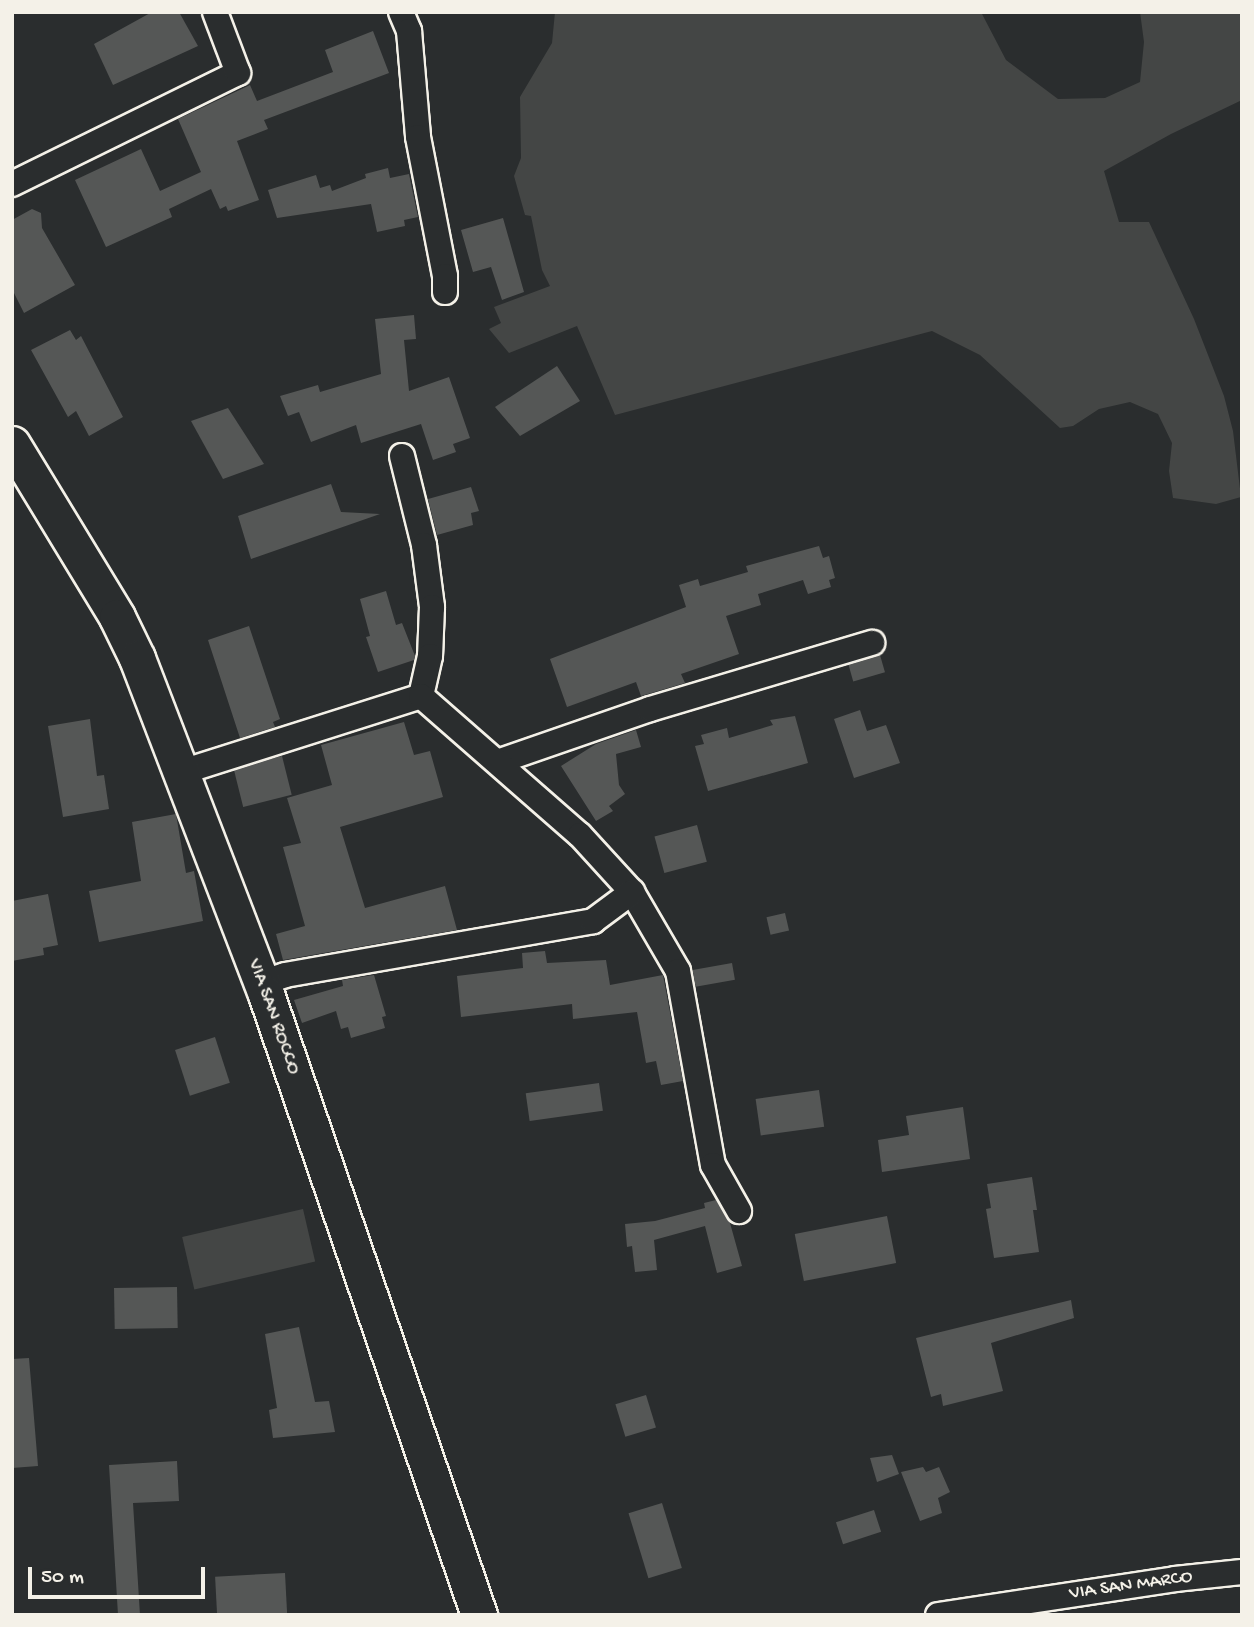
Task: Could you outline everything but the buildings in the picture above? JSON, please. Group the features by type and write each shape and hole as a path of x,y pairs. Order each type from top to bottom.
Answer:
{"street":[{"path":"12,184 238,73 215,12"},
{"path":"401,12 409,31 418,137 446,276 445,292"},
{"name":"VIA SAN ROCCO","path":"12,444 117,617 137,658 261,984 479,1615"},
{"path":"402,456 424,545 432,607 430,656 421,696"},
{"path":"500,761 650,709 872,643"},
{"path":"182,772 421,696"},
{"path":"421,696 500,761 580,835 632,892 678,971 690,1021 713,1165 739,1211"},
{"path":"261,984 285,975 593,921 632,892"},
{"name":"VIA SAN MARCO","path":"938,1615 1175,1579 1242,1572"}],"shaded area":[{"path":"555,12 981,12 1006,60 1058,99 1105,98 1140,82 1144,42 1140,12 1242,12 1242,100 1171,134 1104,171 1119,222 1149,222 1194,319 1224,396 1233,431 1241,497 1216,504 1173,498 1169,471 1172,443 1158,414 1130,402 1099,409 1073,426 1060,428 980,355 932,331 615,415 577,326 509,353 489,329 501,323 494,307 550,286 542,270 531,216 525,215 514,176 521,158 520,97 552,43"},
{"path":"303,1209 315,1262 194,1290 182,1237"}]}
